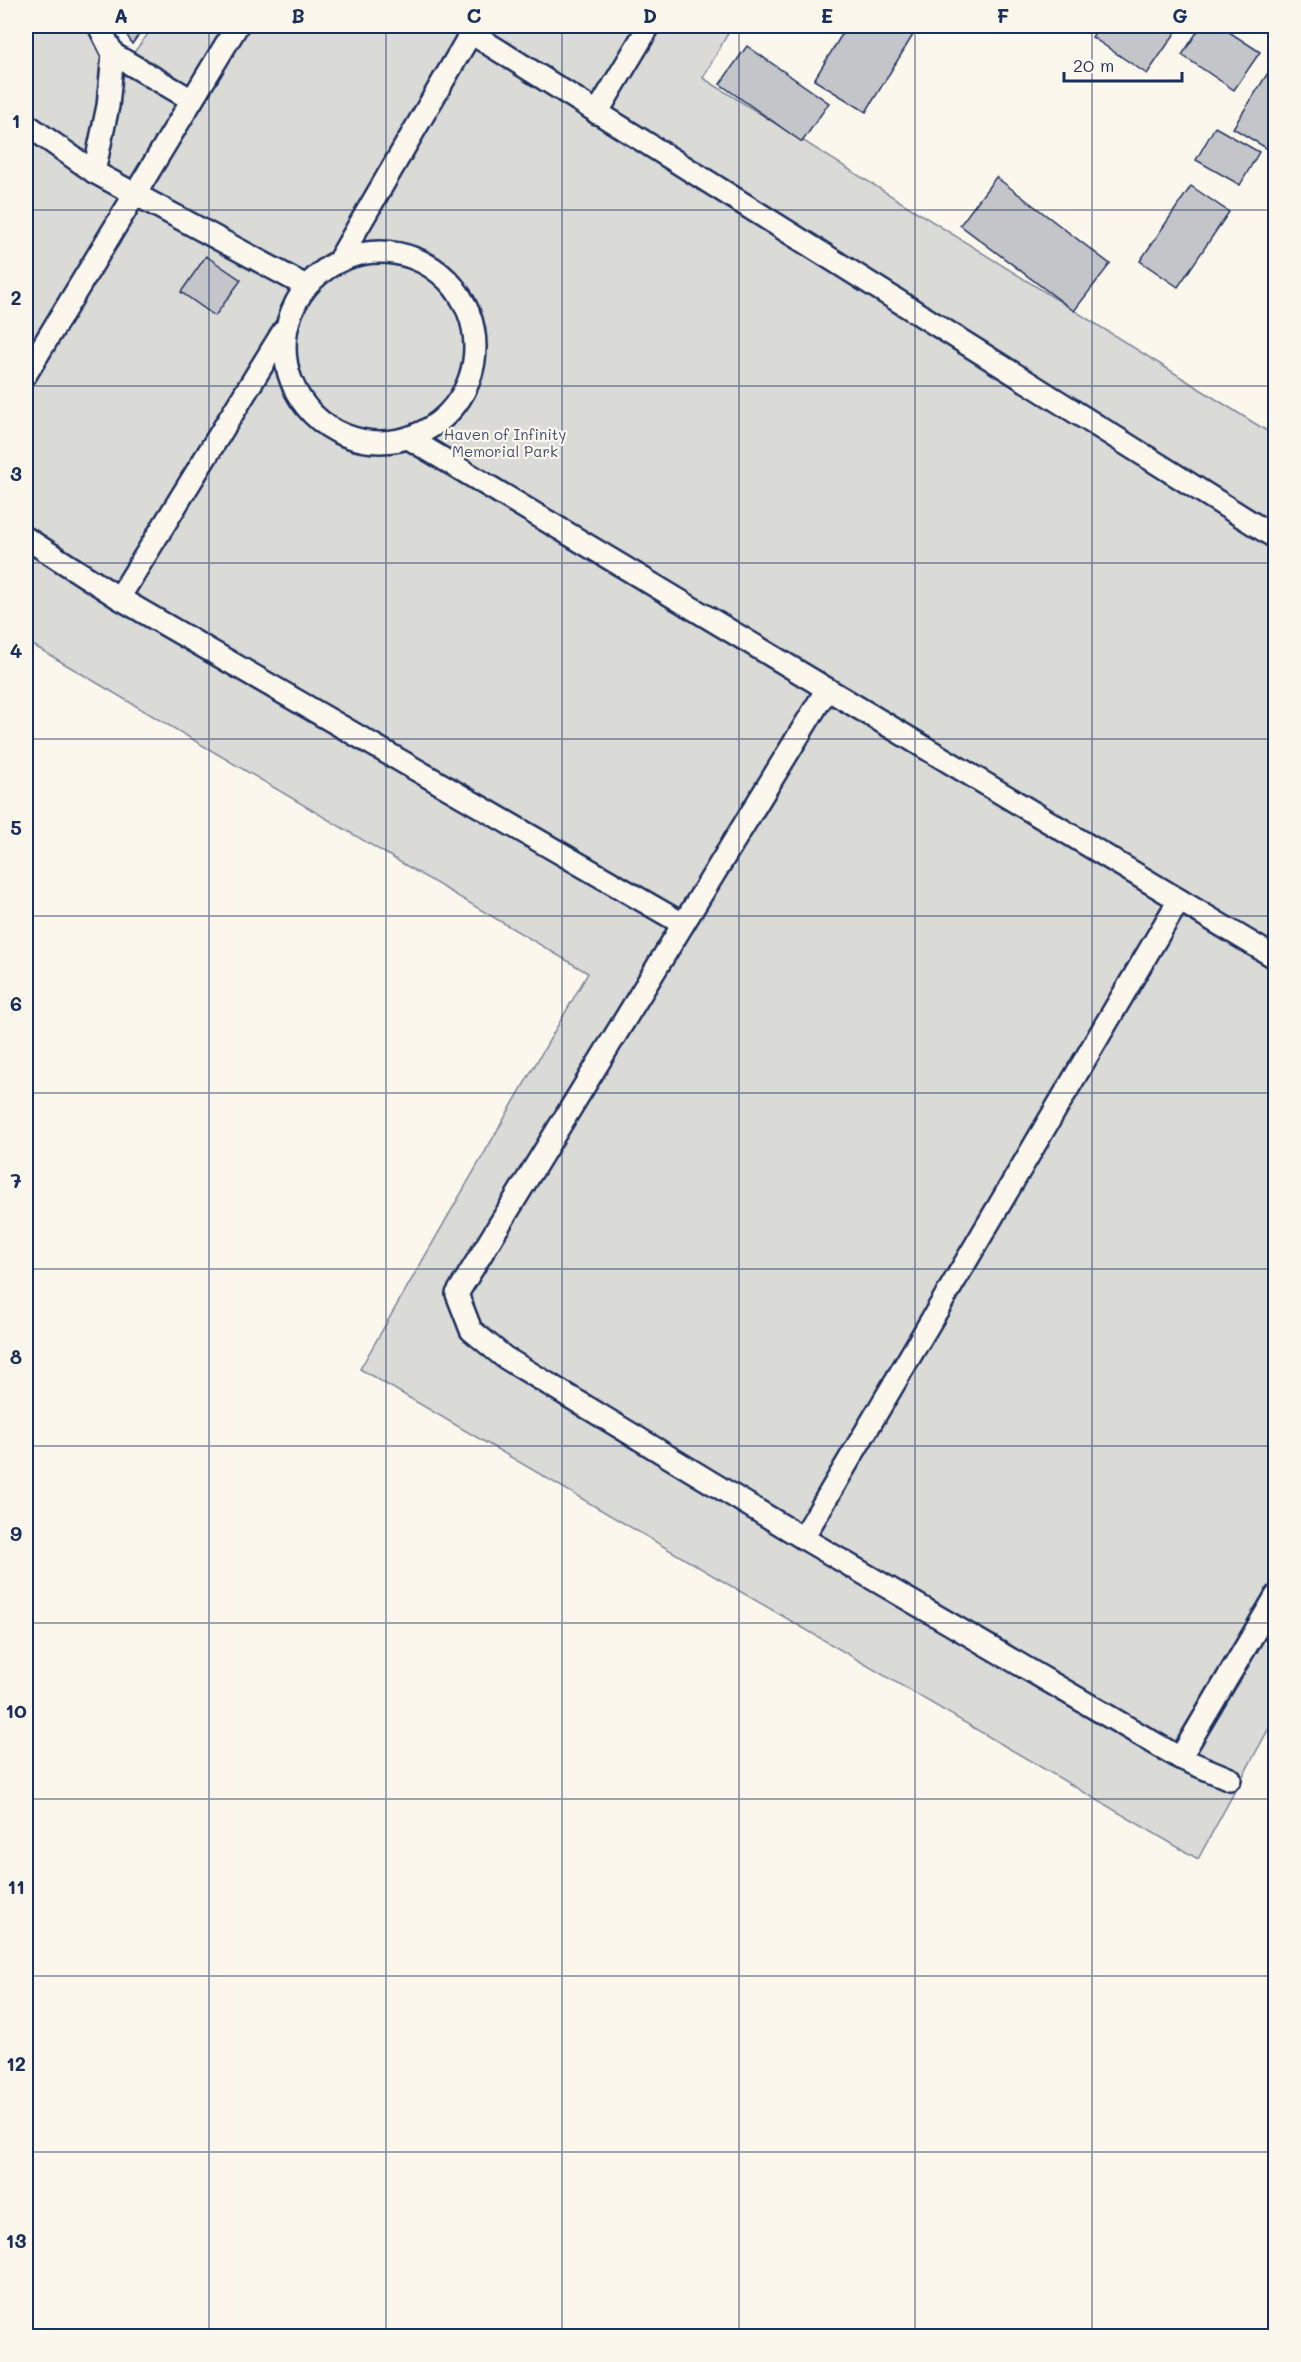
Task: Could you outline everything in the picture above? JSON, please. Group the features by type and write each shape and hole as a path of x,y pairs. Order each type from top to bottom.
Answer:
{"lane":[{"path":"94,172 108,106 113,54 99,26"},
{"path":"26,374 237,26"},
{"path":"597,113 649,26"},
{"path":"119,598 284,330 304,285 340,258 473,29 597,113 1275,538"},
{"path":"113,54 192,100"},
{"path":"26,124 94,172 133,195 304,285"},
{"path":"284,330 288,379 316,419 360,441 410,439 448,417 471,378 476,334 460,292 427,262 384,250 340,258"},
{"path":"410,439 1275,958"},
{"path":"26,538 119,598 682,924"},
{"path":"827,689 457,1294 471,1330 504,1357 803,1538 1180,1758 1230,1779"},
{"path":"803,1538 1179,900"},
{"path":"1180,1758 1275,1596"}],"green space":[{"name":"Haven of Infinity Memorial Park","path":"26,26 110,26 129,59 154,26 732,26 703,78 1275,436 1275,1717 1198,1859 360,1369 588,973 26,641"}],"building":[{"path":"122,26 145,26 132,44"},
{"path":"847,26 908,26 916,30 866,112 814,80"},
{"path":"1099,26 1180,26 1147,74 1092,37"},
{"path":"1201,26 1220,26 1260,52 1234,90 1182,55"},
{"path":"747,46 829,103 802,142 720,84"},
{"path":"1276,60 1276,154 1233,128"},
{"path":"1215,127 1259,152 1240,185 1196,160"},
{"path":"996,177 1110,264 1074,311 960,225"},
{"path":"1191,186 1229,212 1178,287 1140,261"},
{"path":"206,256 241,280 215,316 181,292"}]}
